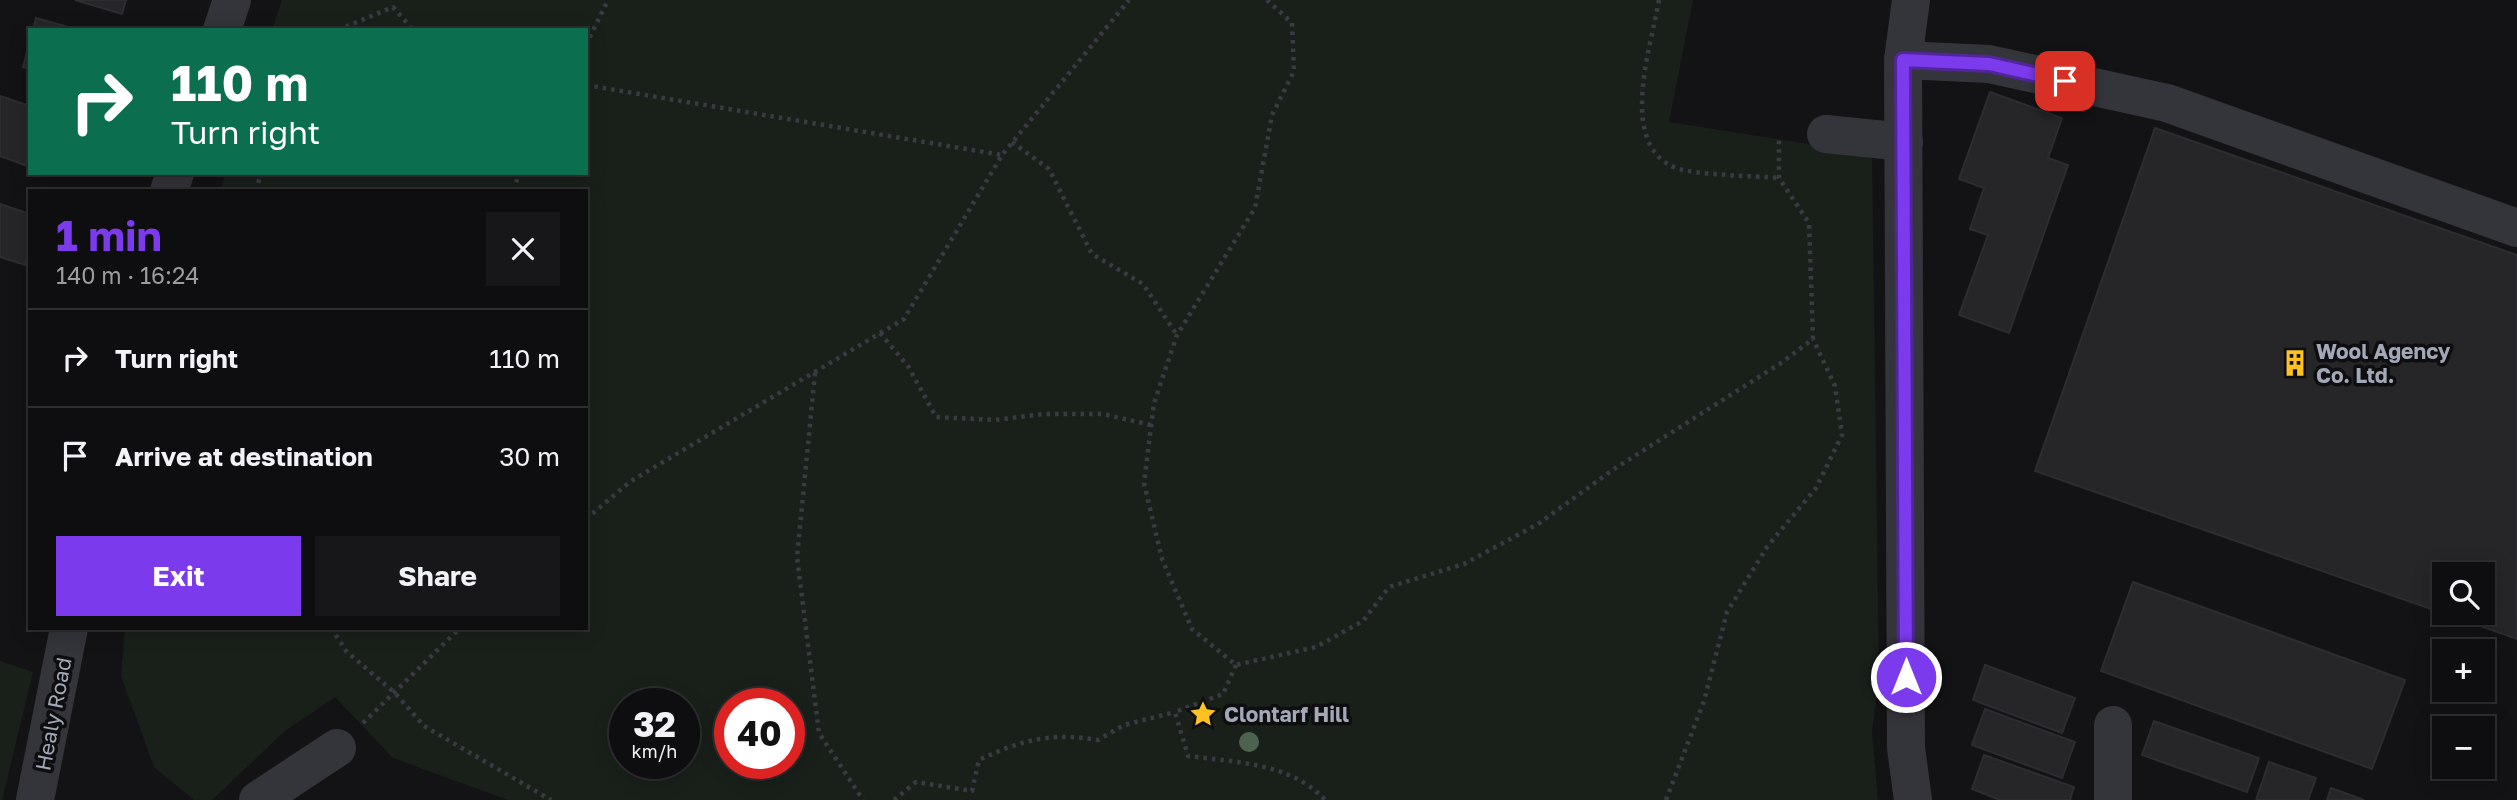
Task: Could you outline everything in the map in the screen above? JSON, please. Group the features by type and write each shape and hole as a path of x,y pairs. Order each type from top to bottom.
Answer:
{"street":[{"path":"223,28 232,0"},
{"path":"1911,0 1903,60 1906,748 1913,800"},
{"path":"1903,60 1989,64 2167,103 2517,228"},
{"path":"1826,134 1904,142"},
{"name":"Healy Road","path":"35,800 69,630"},
{"path":"2113,725 2113,800"},
{"path":"258,800 337,748"}],"path":[{"path":"588,41 608,0"},
{"path":"588,517 631,481 904,319 1002,155 1129,0"},
{"path":"1236,665 1192,629 1162,559 1144,483 1154,403 1177,335 1255,208 1272,115 1294,71 1292,23 1267,0"},
{"path":"1659,0 1642,95 1643,130 1656,156 1678,169 1779,178"},
{"path":"343,28 393,7 411,28"},
{"path":"588,85 1002,155"},
{"path":"1666,800 1704,701 1727,612 1767,547 1816,488 1842,435 1835,386 1813,339 1809,223 1779,178 1779,138"},
{"path":"1012,142 1049,169 1092,254 1143,284 1177,335"},
{"path":"880,333 908,366 936,416 995,420 1044,414 1103,414 1151,425"},
{"path":"1236,665 1316,647 1363,621 1389,587 1464,564 1538,524 1614,469 1781,363 1813,339"},
{"path":"815,372 797,557 819,733 863,800"},
{"path":"332,630 347,652 396,693 424,726 551,800"},
{"path":"337,748 458,630"},
{"path":"894,800 916,782 972,791 979,760 1010,745 1065,735 1098,740 1124,725 1175,712 1223,694 1236,665"},
{"path":"1175,712 1188,756 1264,765 1315,790 1325,800"}],"shaded area":[{"path":"282,0 1693,0 1669,122 1872,154 1879,681 1872,731 1878,800 508,800 393,758 335,697 285,731 212,800 194,800 154,767 121,676 125,630 588,630 588,189 221,189 225,175 588,175 588,28 273,28"},
{"path":"0,661 33,672 2,800 0,800"}],"building":[{"path":"75,0 126,0 122,14"},
{"path":"36,18 72,28 34,28"},
{"path":"28,48 28,68 23,67"},
{"path":"1990,92 2062,118 2048,158 2068,165 2009,333 1959,315 1988,235 1970,229 1984,188 1959,179"},
{"path":"0,96 28,105 28,166 0,156"},
{"name":"Wool Agency Co. Ltd.","path":"2155,128 2517,255 2517,639 2477,625 2495,625 2495,562 2432,562 2432,609 2035,471"},
{"path":"0,204 28,213 28,255 25,265 0,257"},
{"path":"2133,582 2405,680 2372,769 2101,671"},
{"path":"1985,665 2075,698 2062,733 1973,700"},
{"path":"1985,709 2075,742 2062,778 1972,745"},
{"path":"2154,721 2259,758 2247,792 2142,755"},
{"path":"1984,755 2074,787 2070,800 2000,800 1972,789"},
{"path":"2269,762 2316,778 2308,800 2256,800"},
{"path":"2331,788 2364,800 2327,800"}],"place":[{"name":"Wool Agency Co. Ltd.","path":"2295,363"},
{"name":"Clontarf Hill","path":"1203,714"}],"route":[{"path":"1906,677 1903,60 1989,64 2065,81"}]}
